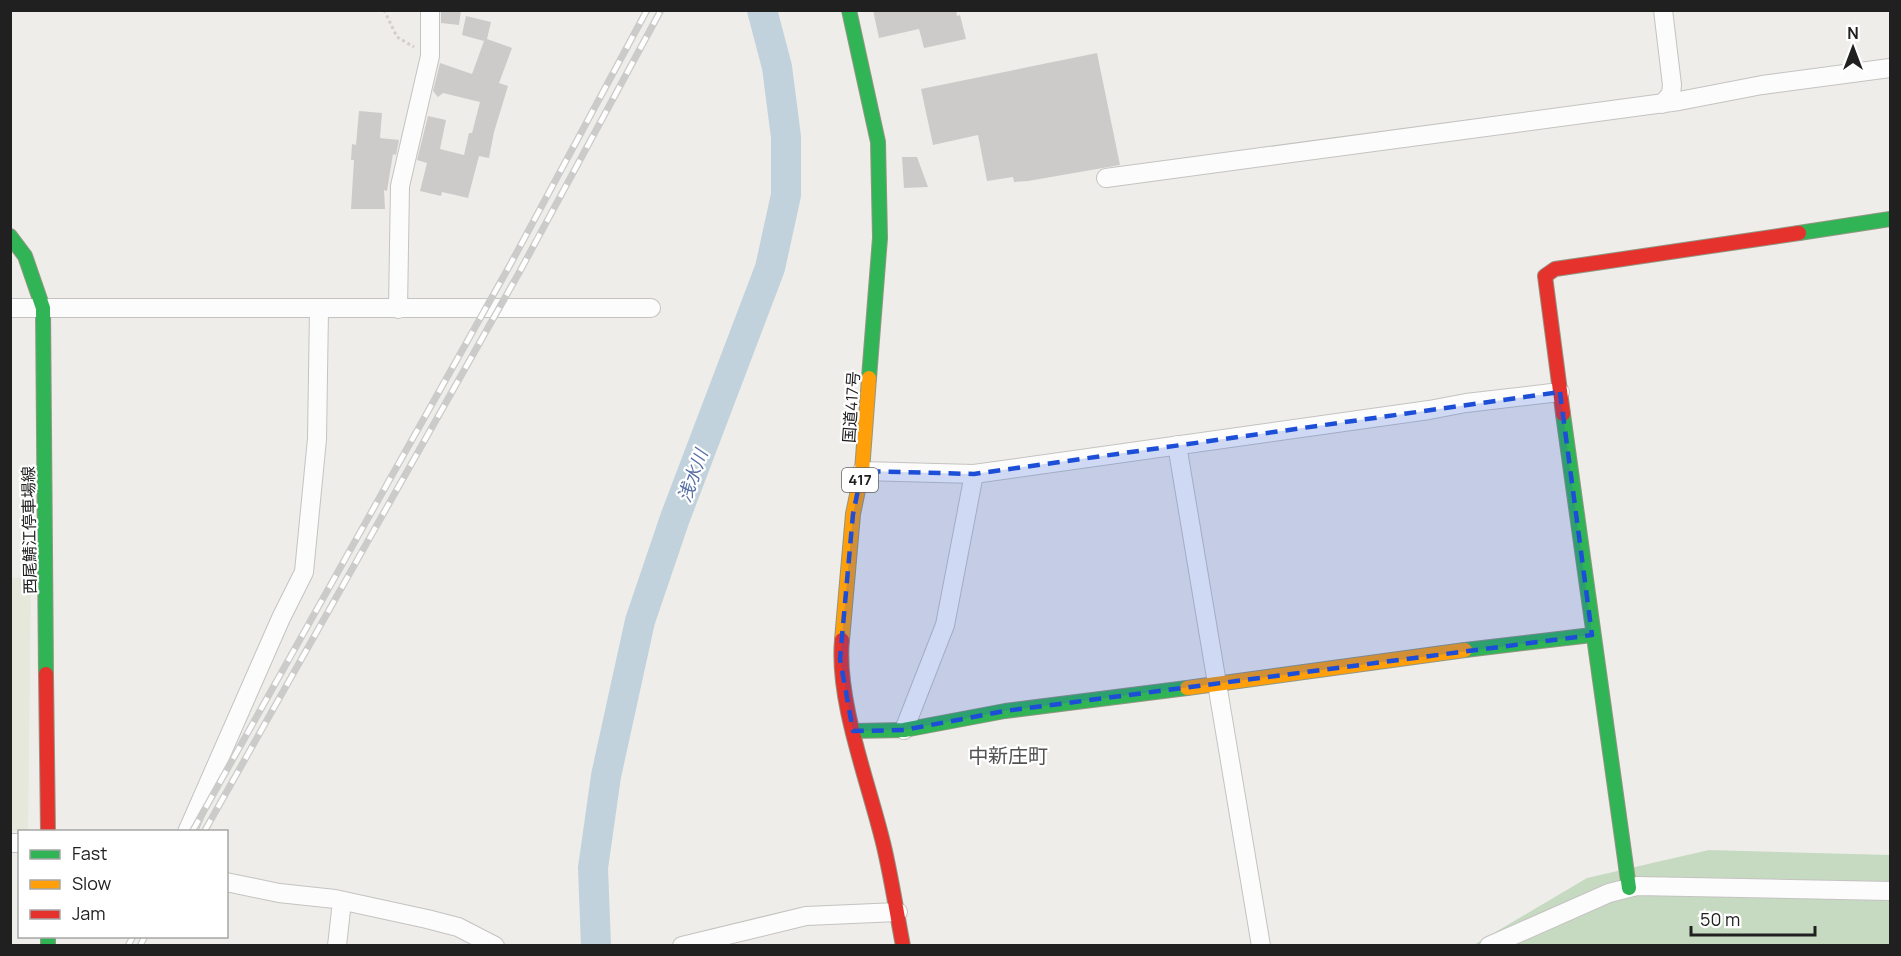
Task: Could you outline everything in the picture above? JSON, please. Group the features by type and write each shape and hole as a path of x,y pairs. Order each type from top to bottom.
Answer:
{"main road":[{"name":"国道417号","path":"849,10 878,142 880,238 862,471 853,514 840,660 853,731 876,809 903,945"},
{"path":"1629,888 1592,635 1545,276 1555,269 1890,219"},
{"name":"西尾鯖江停車場線","path":"10,236 25,256 43,308 48,830"},
{"path":"853,731 904,730 1005,711 1562,637 1592,635"}],"street":[{"path":"398,309 400,186 430,56 430,10"},
{"path":"1662,104 1671,94 1672,86 1663,10"},
{"path":"1106,178 1662,104 1762,85 1890,68"},
{"path":"10,308 320,310 651,308"},
{"path":"187,830 281,618 304,572 316,438 320,310"},
{"path":"862,471 974,474 1560,392"},
{"path":"1177,445 1261,945"},
{"path":"904,730 945,625 974,474"},
{"path":"228,882 342,901 458,927 495,945"},
{"path":"1489,945 1609,892 1629,888 1890,891"},
{"path":"337,945 342,901"},
{"path":"682,945 732,935 771,922 806,916 898,912"}],"path":[{"path":"384,10 397,37 430,56"}],"highlighted area":[{"path":"1560,392 1592,635 1005,711 904,730 853,731 840,659 853,514 862,471 974,474"}],"shaded area":[{"path":"11,578 31,578 28,830 11,831"}],"green space":[{"path":"1709,850 1890,855 1890,945 1472,946 1587,878"}],"building":[{"path":"441,10 461,10 459,25 441,23"},
{"path":"873,10 956,10 957,16 960,15 966,39 924,48 919,29 879,38"},
{"path":"466,16 491,22 487,39 512,48 499,83 508,86 489,158 479,156 468,198 442,192 441,196 420,191 427,163 417,160 428,116 446,120 440,149 464,155 469,133 472,133 480,102 443,93 438,97 433,91 440,63 472,74 484,41 462,35"},
{"path":"1097,53 1120,165 1028,181 1014,182 1013,177 987,181 978,135 933,145 921,89"},
{"path":"359,111 382,113 380,138 399,140 396,155 393,154 387,191 384,190 385,209 351,209 354,160 351,160 352,144 356,145"},
{"path":"902,157 917,157 928,187 904,188"}],"waterway":[{"name":"浅水川","path":"596,946 593,868 606,776 640,621 675,518 770,268 786,195 786,137 777,67 762,10"}],"railway":[{"path":"193,830 510,265 647,10"},
{"path":"205,830 520,271 661,10"},
{"path":"128,946 132,938"},
{"path":"140,946 144,938"}],"traffic: fast":[{"path":"849,10 878,142 880,238 869,378"},
{"path":"1799,233 1890,219"},
{"path":"10,236 25,256 43,308 46,674"},
{"path":"1563,414 1629,888"},
{"path":"1465,650 1592,635"},
{"path":"853,731 904,730 1005,711 1187,688"},
{"path":"48,938 48,946"}],"traffic: slow":[{"path":"842,640 853,514 862,471 869,378"},
{"path":"1187,688 1465,650"}],"traffic: jam":[{"path":"1563,414 1545,276 1555,269 1799,233"},
{"path":"842,640 844,691 849,718 885,851 903,946"},
{"path":"46,674 48,830"}],"district":[{"name":"中新庄町","path":"1008,756"}]}
